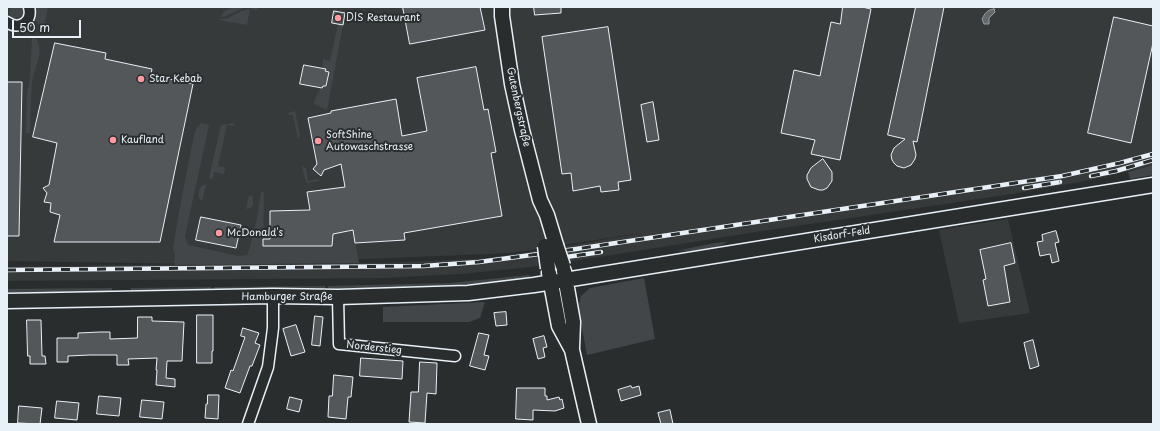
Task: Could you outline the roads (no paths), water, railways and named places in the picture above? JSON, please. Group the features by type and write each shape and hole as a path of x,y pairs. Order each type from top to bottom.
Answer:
{"main road":[{"name":"Gutenbergstraße","path":"502,7 512,84 541,205 539,214 550,245 564,272 573,322 572,350"},
{"name":"Kisdorf-Feld","path":"564,272 1119,191 1153,184"},
{"name":"Gutenbergstraße","path":"550,245 549,275 559,326 572,350"},
{"name":"Hamburger Straße","path":"7,301 273,296 338,297 468,293 564,272"},
{"path":"572,350 589,424"}],"street":[{"path":"7,22 17,26 24,24 30,15 29,7"},
{"path":"248,424 268,367 273,328 273,296"},
{"name":"Norderstieg","path":"338,297 339,344 455,356"}],"railway":[{"path":"7,270 424,266 479,262 576,249 1062,176 1153,154"},
{"path":"1091,176 1116,171 1153,160"},
{"path":"1024,188 1060,182"},
{"path":"559,258 601,252"}],"place":[{"name":"DIS Restaurant","path":"338,18"},
{"name":"Star Kebab","path":"141,79"},
{"name":"Kaufland","path":"113,140"},
{"name":"SoftShine Autowaschstrasse","path":"318,141"},
{"name":"McDonald's","path":"219,233"}]}
